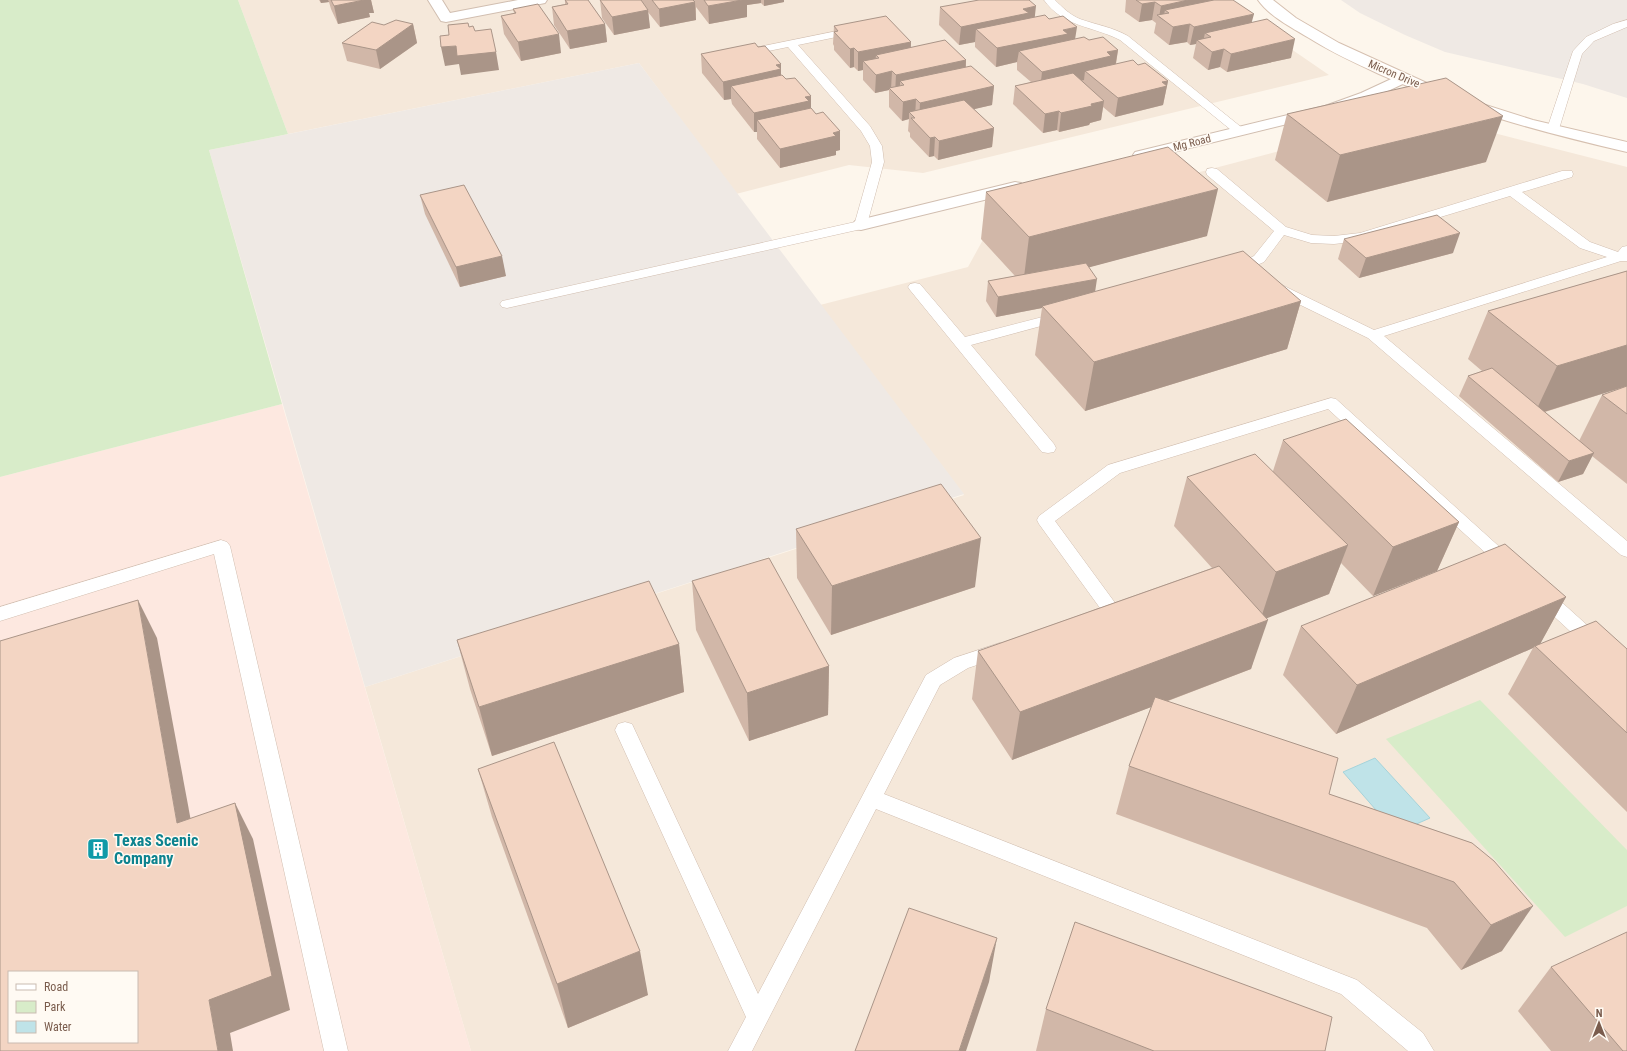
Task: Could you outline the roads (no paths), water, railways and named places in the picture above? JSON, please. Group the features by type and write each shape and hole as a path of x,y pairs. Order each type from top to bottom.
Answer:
{"street":[{"path":"435,0 446,18 540,0"},
{"name":"Micron Drive","path":"1265,0 1285,18 1341,51 1468,105 1553,129 1627,147"},
{"name":"Mg Road","path":"1124,160 1330,109 1366,96 1402,78"},
{"path":"862,225 1031,183"}],"lane":[{"path":"1049,0 1061,12 1075,21 1109,30 1124,38 1240,131"},
{"path":"1553,129 1577,53 1590,39 1617,26 1627,23"},
{"path":"742,53 842,33"},
{"path":"507,304 862,225 878,162 876,146 866,129 790,44"},
{"path":"1212,172 1281,230 1311,239 1334,240 1361,237 1566,174"},
{"path":"1512,191 1585,245 1625,255"},
{"path":"1224,274 1239,270 1259,259 1281,230"},
{"path":"1373,335 1625,255"},
{"path":"1239,270 1373,335 1627,551"},
{"path":"915,287 1048,448"},
{"path":"961,343 1077,312"},
{"path":"1082,622 1112,611 1045,520 1114,469 1331,403 1627,672"},
{"path":"0,614 221,546 336,1051"},
{"path":"740,1051 873,799 933,680 961,663 1014,645"},
{"path":"626,730 758,1019"},
{"path":"873,799 1349,987 1415,1041 1422,1051"}],"water":[{"path":"1375,758 1430,818 1396,833 1343,772"}],"place":[{"name":"Texas Scenic Company","path":"98,849"}]}
